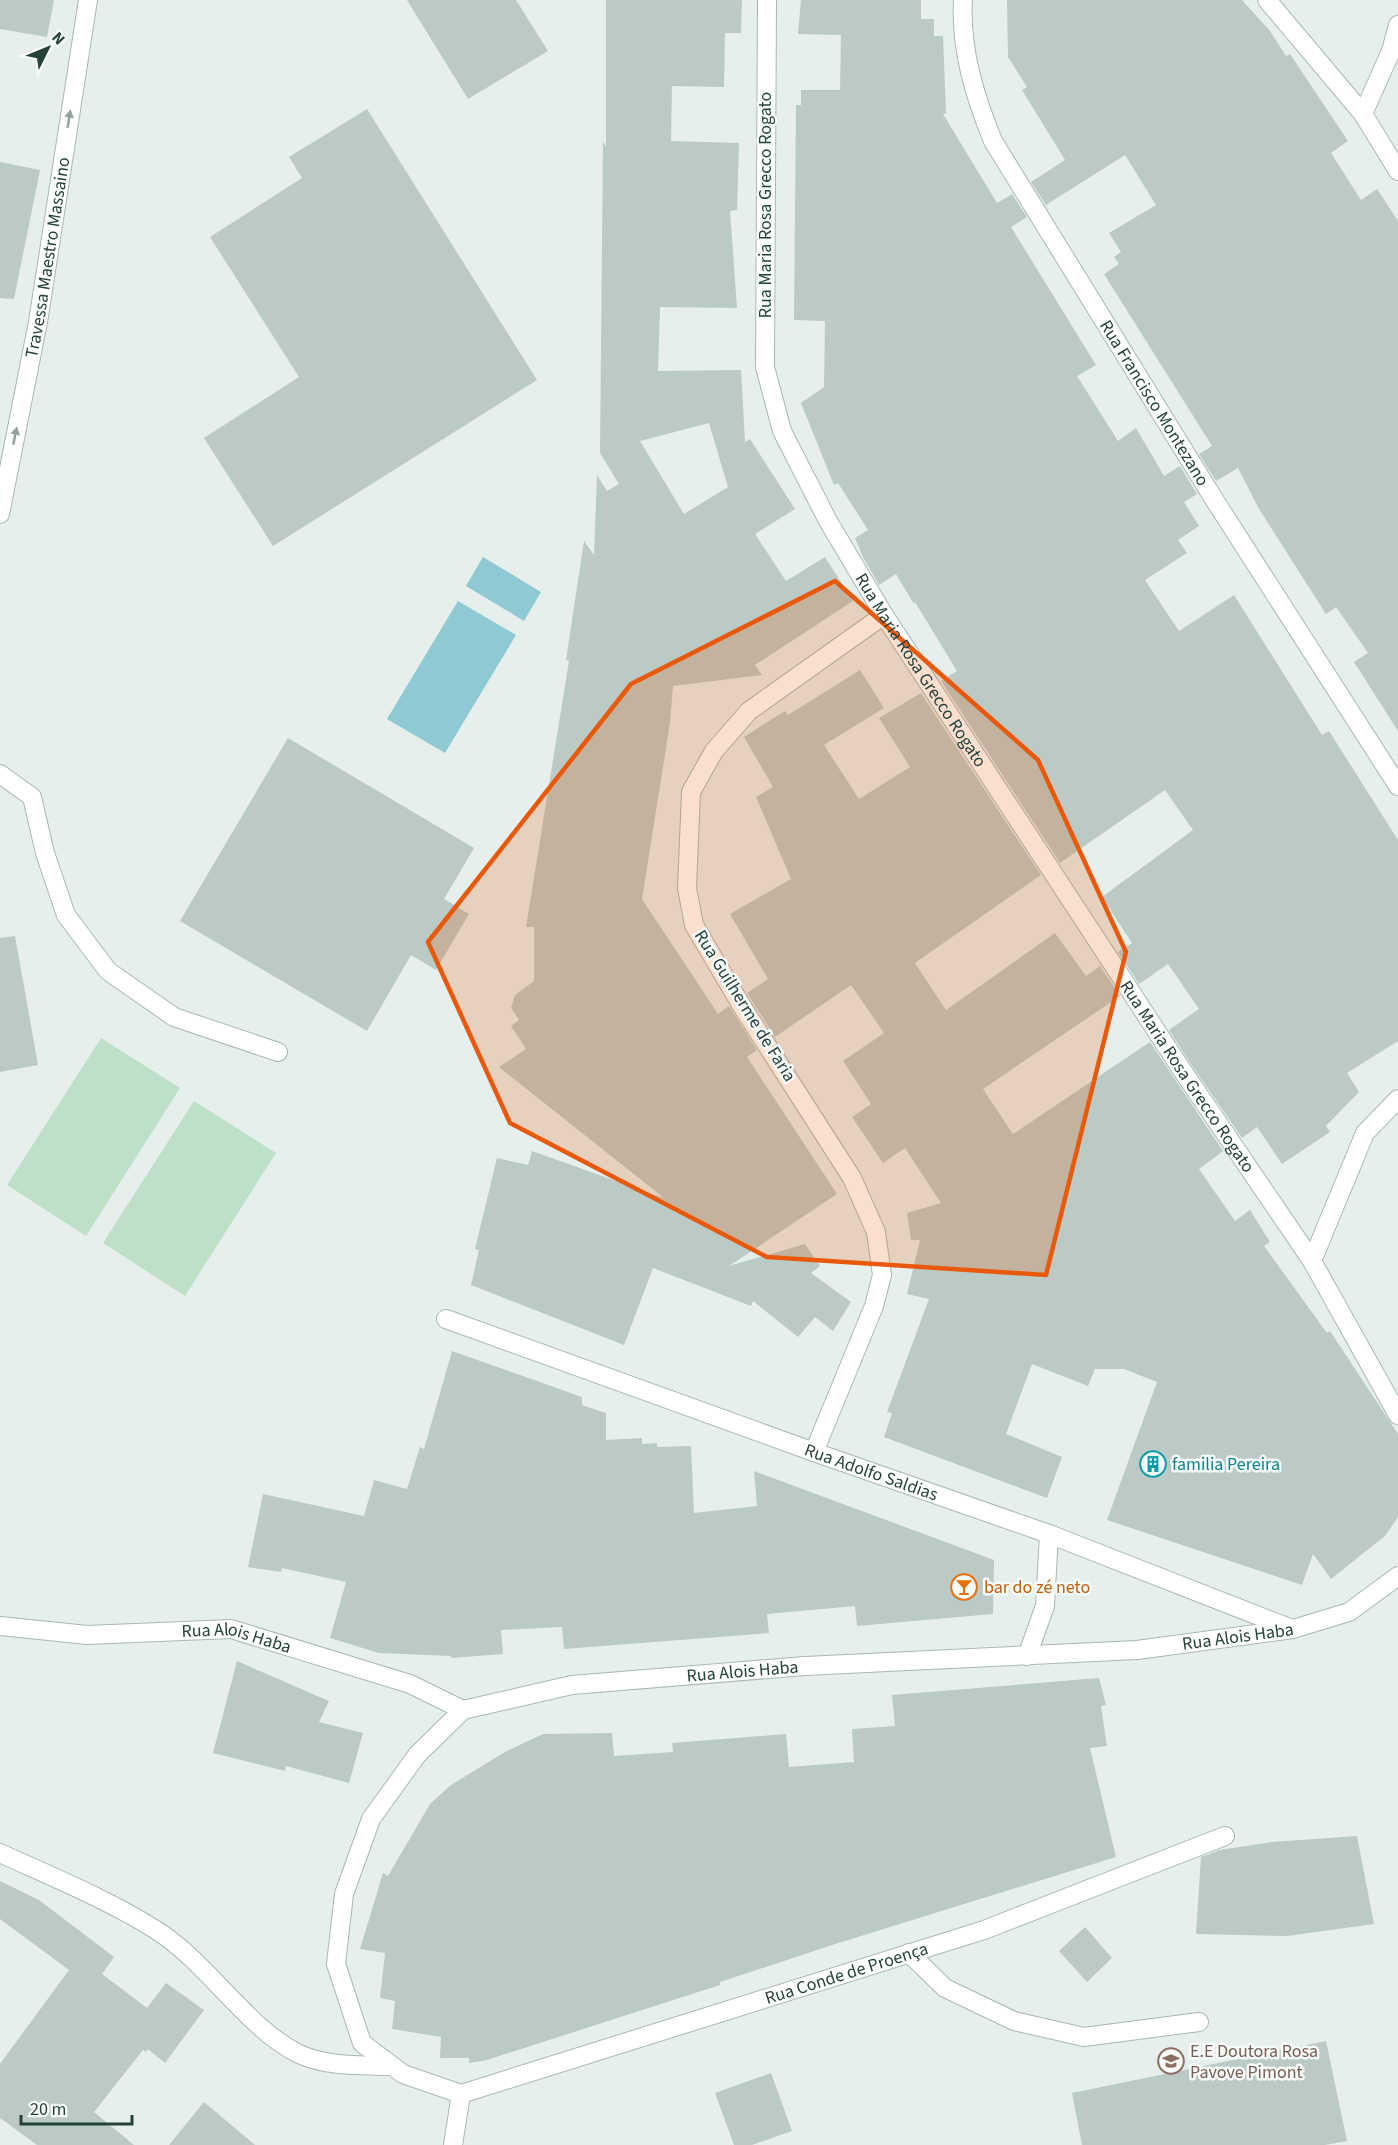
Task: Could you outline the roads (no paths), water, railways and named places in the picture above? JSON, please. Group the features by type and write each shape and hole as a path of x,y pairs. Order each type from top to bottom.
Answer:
{"street":[{"name":"Travessa Maestro Massaino","path":"0,514 38,322 88,0"},
{"name":"Rua Maria Rosa Grecco Rogato","path":"767,0 765,367 782,431 828,521 884,615 1182,1070 1312,1261"},
{"name":"Rua Francisco Montezano","path":"963,0 962,22 975,96 993,141 1206,486 1398,786"},
{"path":"1267,0 1363,114 1398,171"},
{"path":"1363,114 1391,51 1398,25"},
{"name":"Rua Guilherme de Faria","path":"814,1452 874,1306 882,1275 876,1232 852,1178 743,1008 694,925 687,888 692,792 714,751 749,711 884,615"},
{"path":"0,774 32,797 45,853 66,915 108,970 174,1017 278,1052"},
{"path":"1398,1099 1365,1133 1312,1261 1398,1415"},
{"name":"Rua Adolfo Saldias","path":"446,1319 814,1452 1049,1533 1293,1629"},
{"path":"1027,1656 1045,1606 1049,1533"},
{"name":"Rua Alois Haba","path":"0,1626 87,1635 231,1629 410,1683 463,1710 572,1685 805,1666 1137,1650 1293,1629 1349,1612 1398,1576"},
{"path":"453,2145 461,2094 402,2074 362,2043 336,1964 345,1894 371,1820 417,1755 463,1710"},
{"name":"Rua Conde de Proença","path":"461,2094 984,1930 1225,1836"},
{"path":"0,1852 101,1900 157,1930 214,1978 268,2034 298,2054 337,2064 391,2066"},
{"path":"909,1953 945,1988 1014,2021 1084,2037 1199,2022"}],"water":[{"path":"483,557 541,592 524,621 466,586"},
{"path":"458,601 516,635 445,753 387,719"}],"place":[{"name":"familia Pereira","path":"1153,1464"},
{"name":"bar do zé neto","path":"964,1587"},
{"name":"E.E Doutora Rosa Pavove Pimont","path":"1171,2061"}]}
